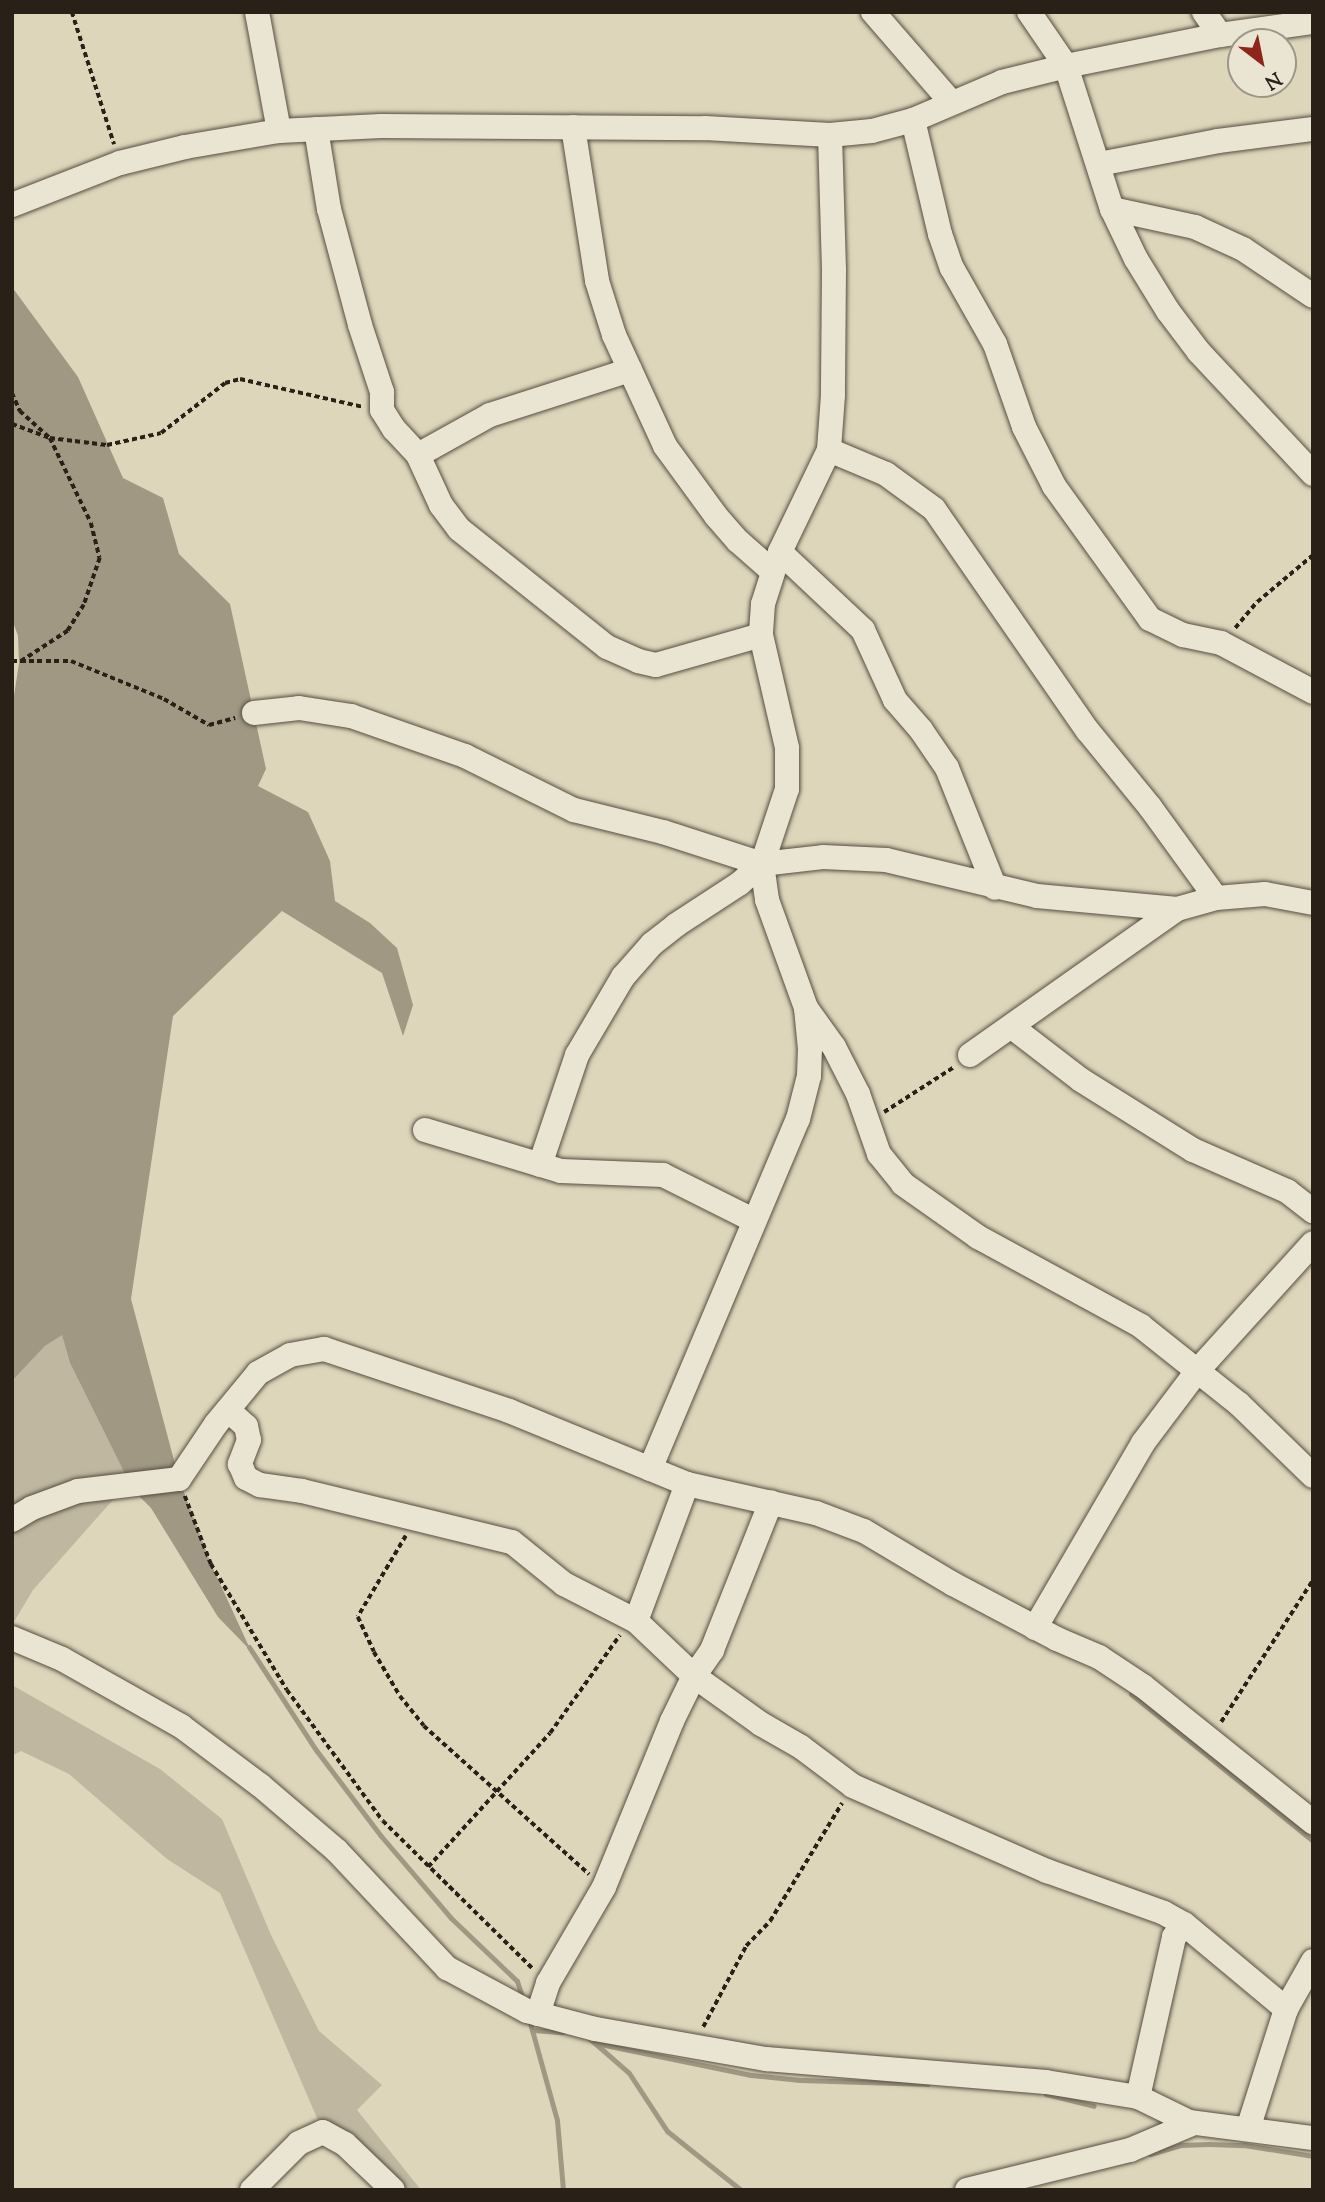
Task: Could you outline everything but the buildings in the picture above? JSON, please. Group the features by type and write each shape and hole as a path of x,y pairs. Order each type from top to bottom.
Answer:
{"street":[{"path":"257,12 279,131"},
{"path":"873,12 951,102"},
{"path":"1029,12 1066,66 1112,209 1136,259 1168,310 1199,352 1313,474"},
{"path":"1204,12 1220,36"},
{"path":"12,205 120,163 186,147 279,131 381,126 705,128 830,135 872,131 913,120 1002,82 1066,66 1220,36 1313,22"},
{"path":"913,120 940,234 952,268 995,344 1040,463 1150,619 1184,635 1221,643 1313,692"},
{"path":"573,127 603,306 666,446 716,516 738,541 776,561 863,630 895,700 921,730 947,768 995,888"},
{"path":"316,129 329,209 360,325 382,392 382,410 394,429 418,455 441,505 459,529 607,647 656,665 761,635"},
{"path":"1099,164 1218,141 1313,129"},
{"path":"650,1469 753,1220 798,1119 808,1076 810,1049 806,1008 767,900 762,864 787,789 787,748 761,635 763,604 776,561 829,450 833,395 834,284 830,135"},
{"path":"1112,209 1195,227 1243,248 1313,296"},
{"path":"418,455 490,415 630,370"},
{"path":"829,450 887,474 934,509 1088,731 1150,807 1216,898"},
{"path":"254,713 299,708 351,716 465,756 574,810 663,832 762,864 823,857 886,860 1037,896 1177,909"},
{"path":"540,1165 577,1055 623,977 652,944 762,864"},
{"path":"970,1055 1177,909 1216,898 1265,894 1313,902"},
{"path":"806,1008 834,1047 868,1122 879,1154 903,1184 944,1216 1141,1326 1238,1404 1313,1476"},
{"path":"1012,1027 1081,1080 1193,1150 1287,1191 1313,1211"},
{"path":"425,1130 561,1171 663,1175 753,1220"},
{"path":"1035,1628 1127,1467 1198,1370 1313,1243"},
{"path":"12,1520 33,1508 78,1491 179,1479 258,1373 290,1355 324,1349 509,1411 687,1484 771,1502 864,1531 1035,1628 1099,1657 1143,1686 1313,1822"},
{"path":"228,1410 246,1426 249,1440 240,1464 246,1478 260,1485 302,1491 513,1542 564,1584 633,1620 694,1676 761,1724 801,1747 853,1786 1046,1871 1164,1913 1184,1924 1286,2009"},
{"path":"633,1620 687,1484"},
{"path":"538,2014 548,1983 604,1887 672,1721 694,1676 712,1650 771,1502"},
{"path":"12,1638 62,1659 181,1726 260,1785 337,1851 447,1968 538,2014 595,2029 766,2059 1046,2082 1138,2097 1194,2123 1313,2138"},
{"path":"1138,2097 1174,1937 1184,1924"},
{"path":"1248,2129 1286,2009 1313,1961"},
{"path":"967,2190 1130,2150 1194,2123"},
{"path":"252,2190 299,2143 323,2132 345,2144 393,2190"}],"path":[{"path":"72,12 120,163"},
{"path":"12,424 50,438 107,445 160,433 225,383 240,379 382,410"},
{"path":"12,393 20,411 50,438 91,523 100,558 84,605 68,631 19,663"},
{"path":"1221,643 1257,602 1313,555"},
{"path":"12,661 72,661 164,699 209,725 254,713"},
{"path":"868,1122 911,1097 970,1055"},
{"path":"179,1479 211,1564 287,1690 383,1821 548,1983"},
{"path":"417,1519 358,1617 374,1652 424,1726 604,1887"},
{"path":"1210,1741 1313,1580"},
{"path":"428,1867 494,1791 550,1733 633,1620"},
{"path":"694,2046 746,1946 770,1921 814,1844 853,1786"}],"shaded area":[{"path":"12,287 78,377 123,478 163,498 179,554 230,604 266,769 258,786 308,812 330,861 335,901 370,923 397,948 413,1005 403,1036 382,973 282,911 173,1016 131,1299 179,1479 211,1564 251,1651 218,1617 151,1508 127,1484 125,1474 70,1363 62,1335 45,1346 12,1381 12,709 19,663 18,636 12,619"},
{"path":"62,1334 70,1363 125,1474 127,1484 33,1590 12,1625 12,1381 45,1346"},
{"path":"12,1685 160,1769 222,1819 271,1935 319,2031 382,2085 357,2110 421,2190 393,2190 323,2132 220,1893 167,1859 69,1774 21,1751 12,1756"}],"waterway":[{"path":"249,1647 316,1750 381,1836 451,1918 517,1981 523,1999"},
{"path":"1131,1694 1313,1841"},
{"path":"529,2019 532,2030 563,2032"},
{"path":"532,2030 557,2120 563,2190"},
{"path":"589,2038 629,2073 667,2131 741,2190"},
{"path":"595,2043 751,2075 800,2080 928,2084"},
{"path":"1046,2094 1094,2106"},
{"path":"1150,2154 1181,2145 1209,2144 1244,2145 1313,2156"}]}
